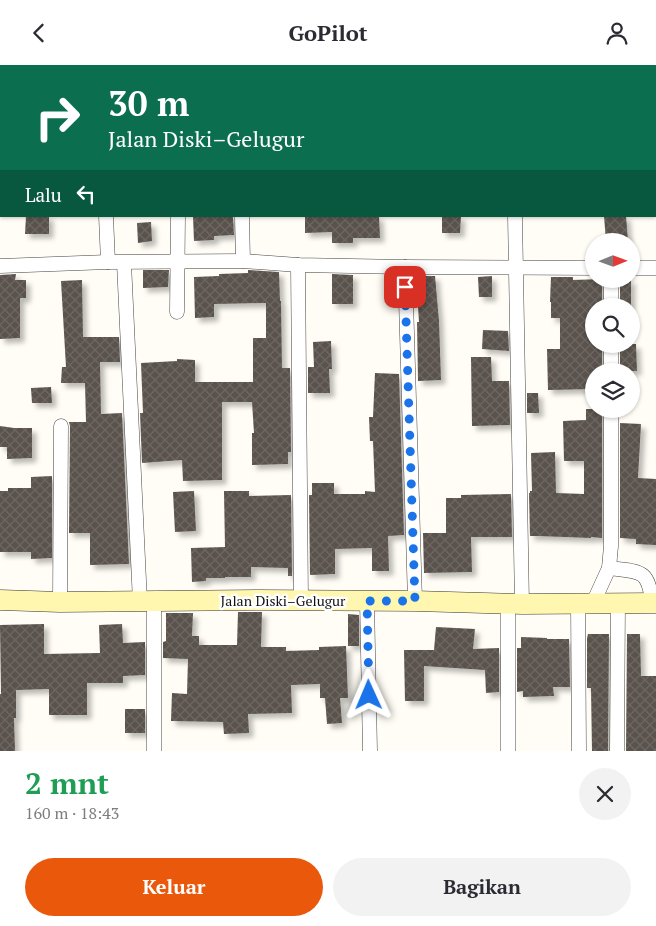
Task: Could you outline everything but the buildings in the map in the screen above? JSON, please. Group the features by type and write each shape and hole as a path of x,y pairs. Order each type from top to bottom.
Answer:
{"main road":[{"name":"Jalan Diski–Gelugur","path":"0,600 654,603"}],"street":[{"path":"106,217 108,262"},
{"path":"177,312 178,217"},
{"path":"242,217 243,261"},
{"path":"508,751 515,603 515,217"},
{"path":"0,266 108,262 243,261 298,265 585,268"},
{"path":"124,263 147,601 154,751"},
{"path":"298,265 300,601"},
{"path":"405,267 415,601"},
{"path":"640,268 656,268"},
{"path":"579,751 586,603 609,568 611,546 611,418"},
{"path":"60,601 61,426"},
{"path":"609,568 635,571 643,574 651,588 654,603"},
{"path":"367,601 370,751"},
{"path":"617,751 618,603"}],"route":[{"path":"369,695 367,601 415,601 405,287"}]}
